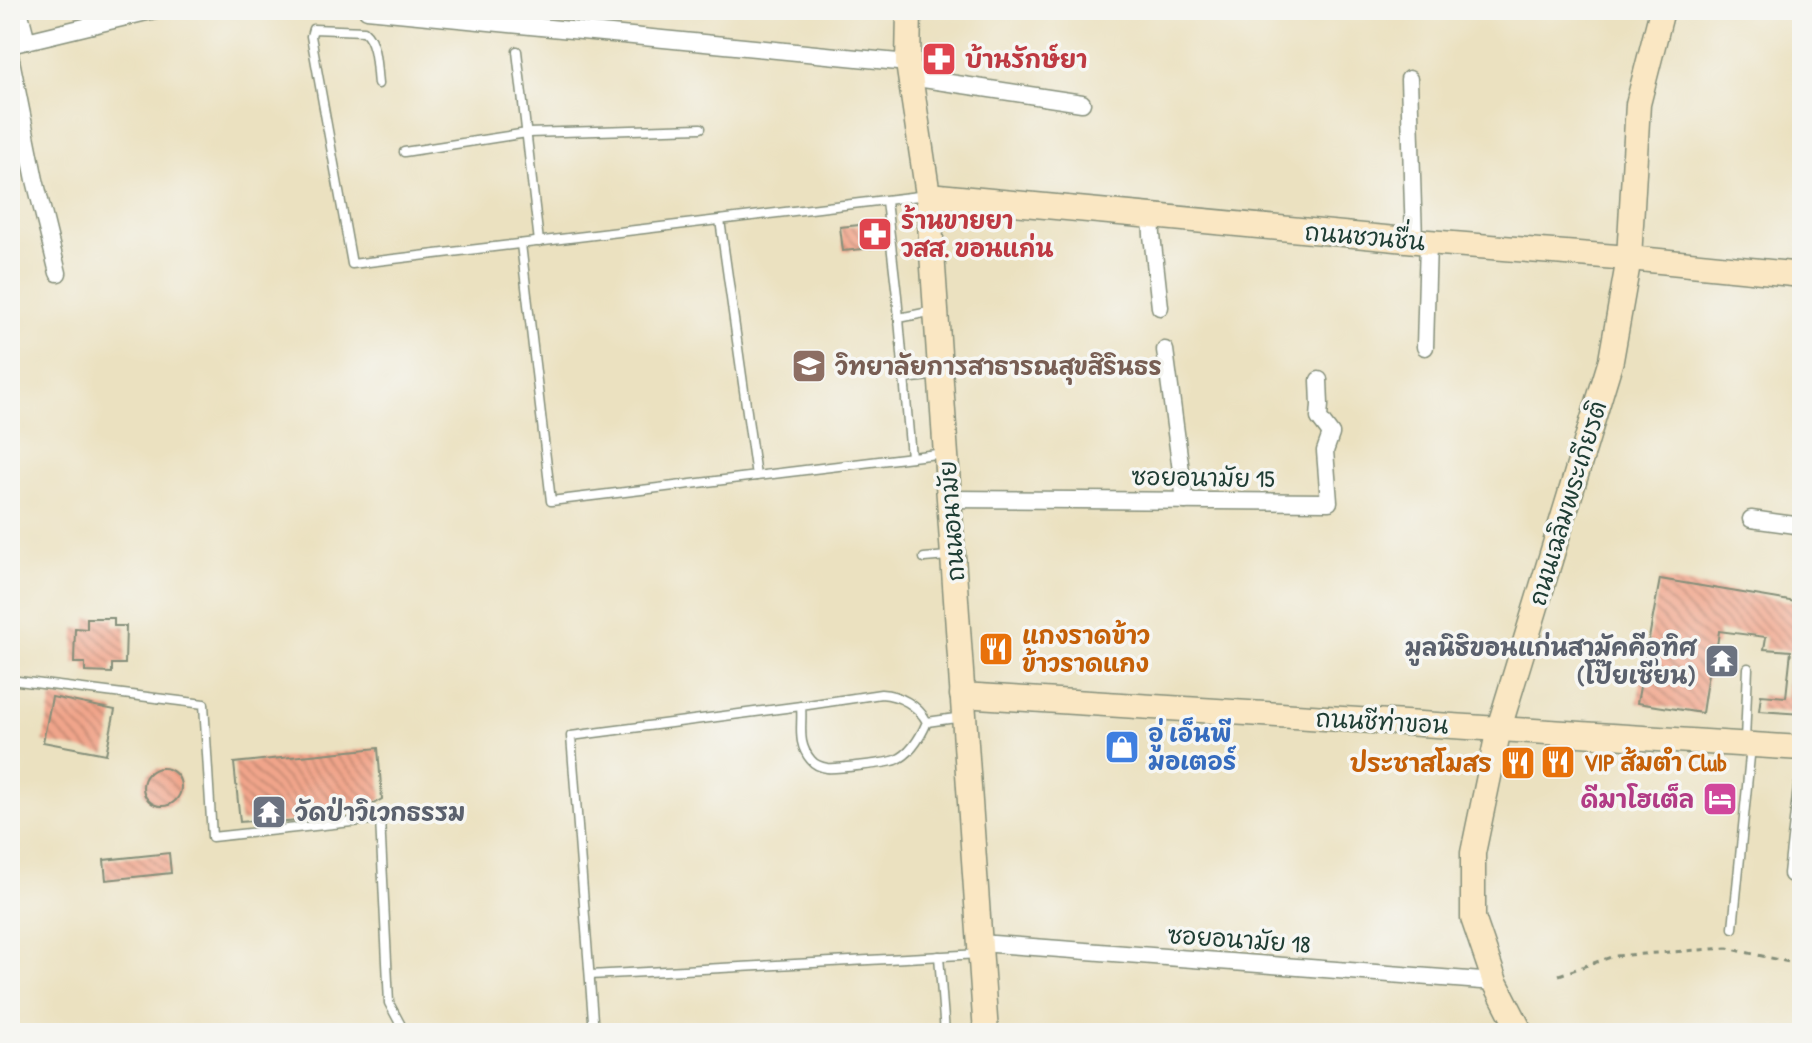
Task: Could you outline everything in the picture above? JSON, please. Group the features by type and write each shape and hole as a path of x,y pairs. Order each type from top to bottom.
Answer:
{"street":[{"path":"19,10 18,43 155,10"},
{"path":"367,10 909,70 1082,103"},
{"name":"ถนนอนามัย","path":"909,10 909,70 928,195 986,1033"},
{"name":"ถนนเฉลิมพระเกียรติ","path":"1521,1033 1495,982 1473,918 1473,853 1499,728 1611,360 1629,258 1638,104 1662,10"},
{"path":"10,55 35,180 58,273"},
{"path":"1409,79 1425,347"},
{"name":"ถนนชวนชื่น","path":"928,195 1802,275"},
{"path":"1151,215 1160,307"},
{"path":"1165,350 1185,501"},
{"name":"ซอยอนามัย 15","path":"949,499 1329,502 1325,451 1331,434 1319,418 1319,380"},
{"path":"1751,519 1802,526"},
{"name":"ถนนชีท่าขอน","path":"963,706 1499,728 1802,748"},
{"path":"1802,787 1792,874 1802,875"},
{"name":"ซอยอนามัย 18","path":"980,948 1495,982"}],"lane":[{"path":"378,84 369,34 364,31 313,29 311,36 352,264 928,195"},
{"path":"517,51 539,242"},
{"path":"404,152 527,133 701,128"},
{"path":"886,201 911,457"},
{"path":"720,220 756,476"},
{"path":"521,244 551,501 946,453"},
{"path":"899,318 936,310"},
{"path":"904,379 941,375"},
{"path":"924,558 953,556"},
{"path":"1733,928 1748,745 1748,668"},
{"path":"10,680 204,704 212,837 380,819 389,1003 405,1033"},
{"path":"594,1033 571,736 881,694 909,703 922,713 927,722"},
{"path":"801,706 802,745 816,765 828,768 896,760 910,751 927,722 963,706"},
{"path":"590,975 939,956 980,948"},
{"path":"939,956 945,1033"}],"path":[{"path":"1559,975 1614,956 1727,948 1802,965"}],"building":[{"path":"880,223 883,247 843,251 840,227"},
{"path":"1660,579 1802,603 1802,714 1759,711 1761,695 1786,697 1791,651 1764,649 1766,637 1719,631 1717,646 1712,647 1702,713 1637,703"},
{"path":"87,618 114,618 114,626 126,626 125,664 112,664 112,673 85,672 85,663 74,663 75,628 87,629"},
{"path":"52,697 115,710 106,754 43,742"},
{"path":"378,748 382,799 366,808 349,806 349,812 297,817 297,821 264,824 264,820 240,822 234,763"},
{"path":"162,768 176,773 181,787 176,801 162,806 148,801 143,787 148,773"},
{"path":"169,853 171,873 106,880 104,860"}],"place":[{"name":"บ้านรักษ์ยา","path":"939,59"},
{"name":"ร้านขายยา วสส. ขอนแก่น","path":"875,234"},
{"name":"วิทยาลัยการสาธารณสุขสิรินธร","path":"809,366"},
{"name":"แกงราดข้าว ข้าวราดแกง","path":"996,649"},
{"name":"มูลนิธิขอนแก่นสามัคคีอุทิศ (โป๊ยเซียน)","path":"1722,661"},
{"name":"อู่ เอ็นพี มอเตอร์","path":"1122,747"},
{"name":"VIP ส้มตำ Club","path":"1558,762"},
{"name":"ประชาสโมสร","path":"1518,763"},
{"name":"ดีมาโฮเต็ล","path":"1720,799"},
{"name":"วัดป่าวิเวกธรรม","path":"269,812"}]}
